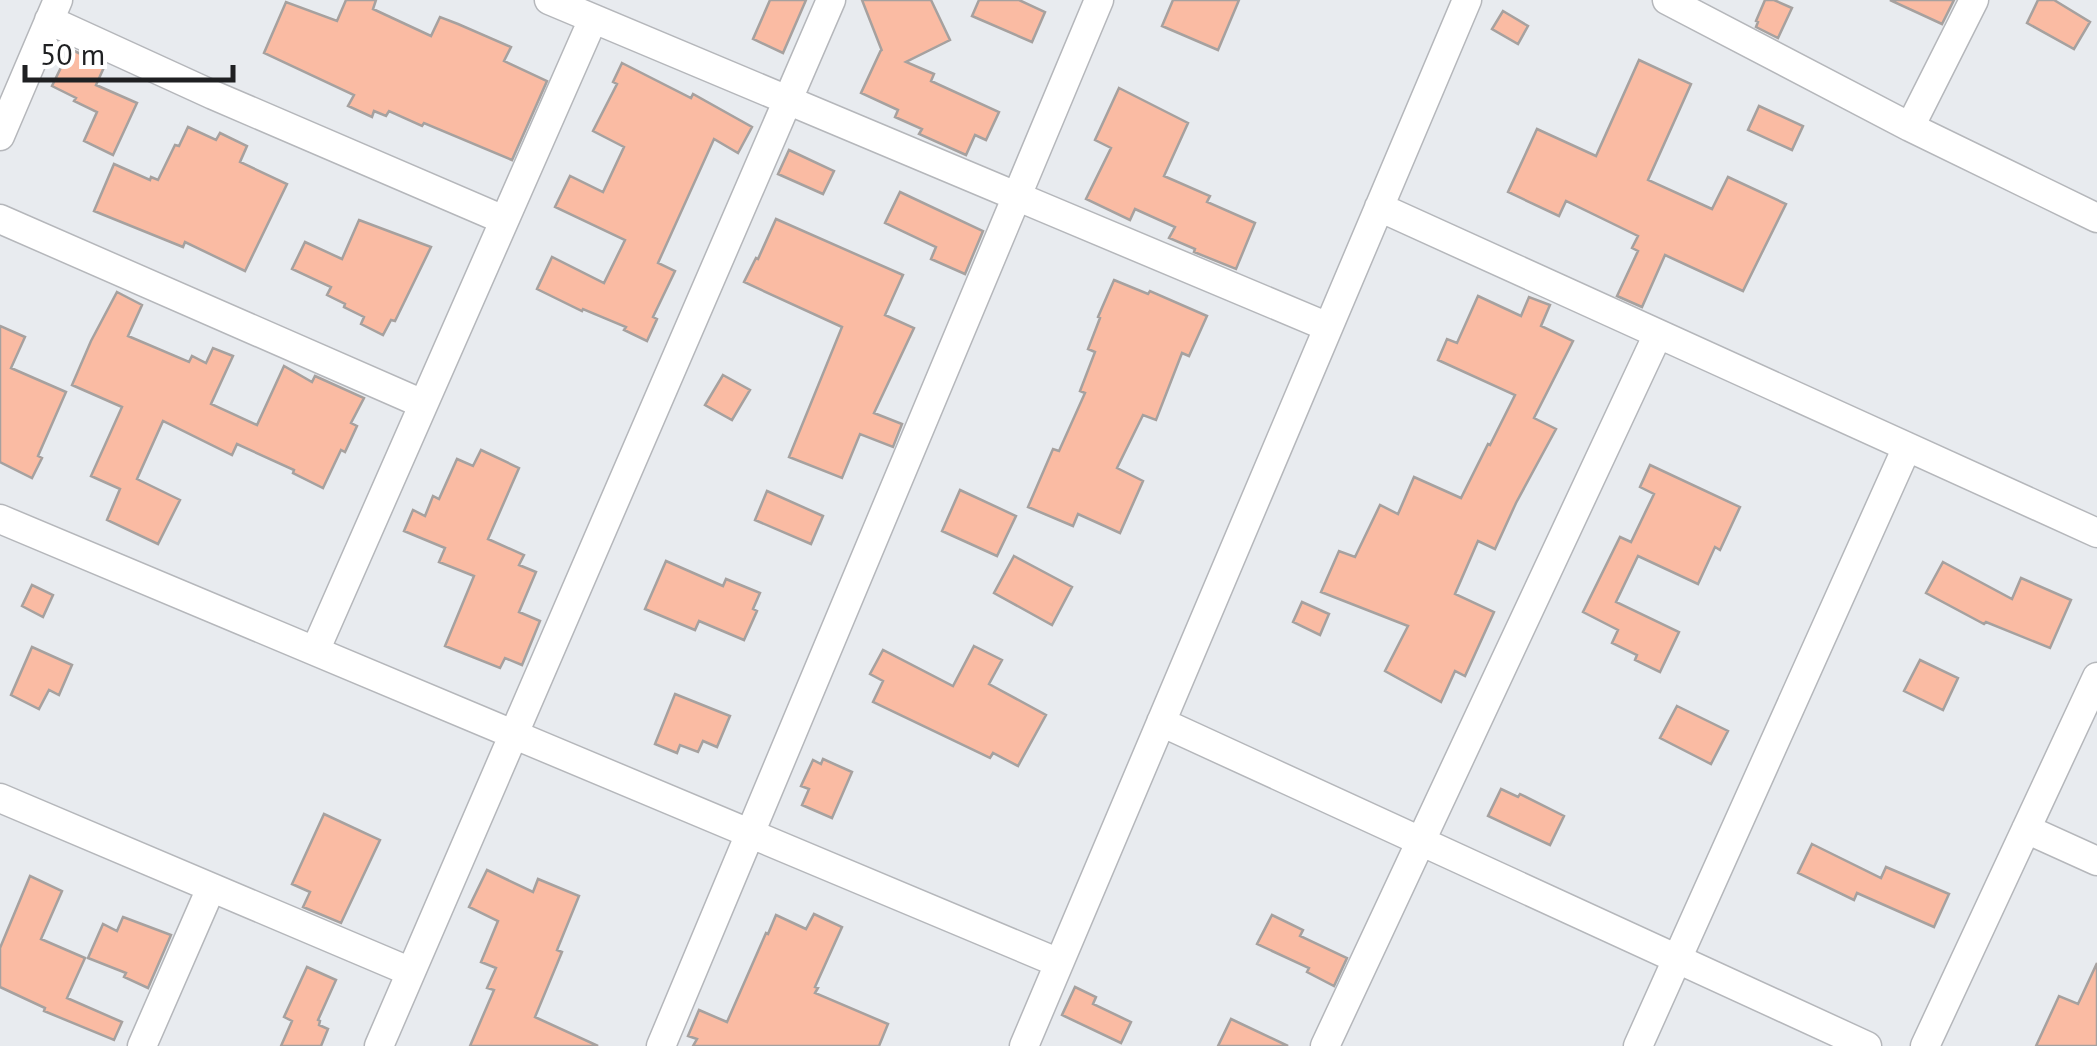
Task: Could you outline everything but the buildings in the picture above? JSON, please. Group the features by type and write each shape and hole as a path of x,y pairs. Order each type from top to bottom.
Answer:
{"street":[{"path":"548,0 1328,327"},
{"path":"380,1046 831,0"},
{"path":"662,1046 1098,0"},
{"path":"1024,1046 1467,0"},
{"path":"1667,0 1910,127 2097,218"},
{"path":"1910,127 1974,0"},
{"path":"0,136 54,10 231,102 504,220"},
{"path":"315,652 593,18"},
{"path":"1379,207 2097,533"},
{"path":"0,219 423,404"},
{"path":"1325,1046 1658,334"},
{"path":"1638,1046 1908,447"},
{"path":"0,519 1059,963"},
{"path":"1925,1046 2097,677"},
{"path":"1161,722 1867,1046"},
{"path":"0,798 412,972"},
{"path":"2026,829 2097,861"},
{"path":"142,1046 212,888"}]}
